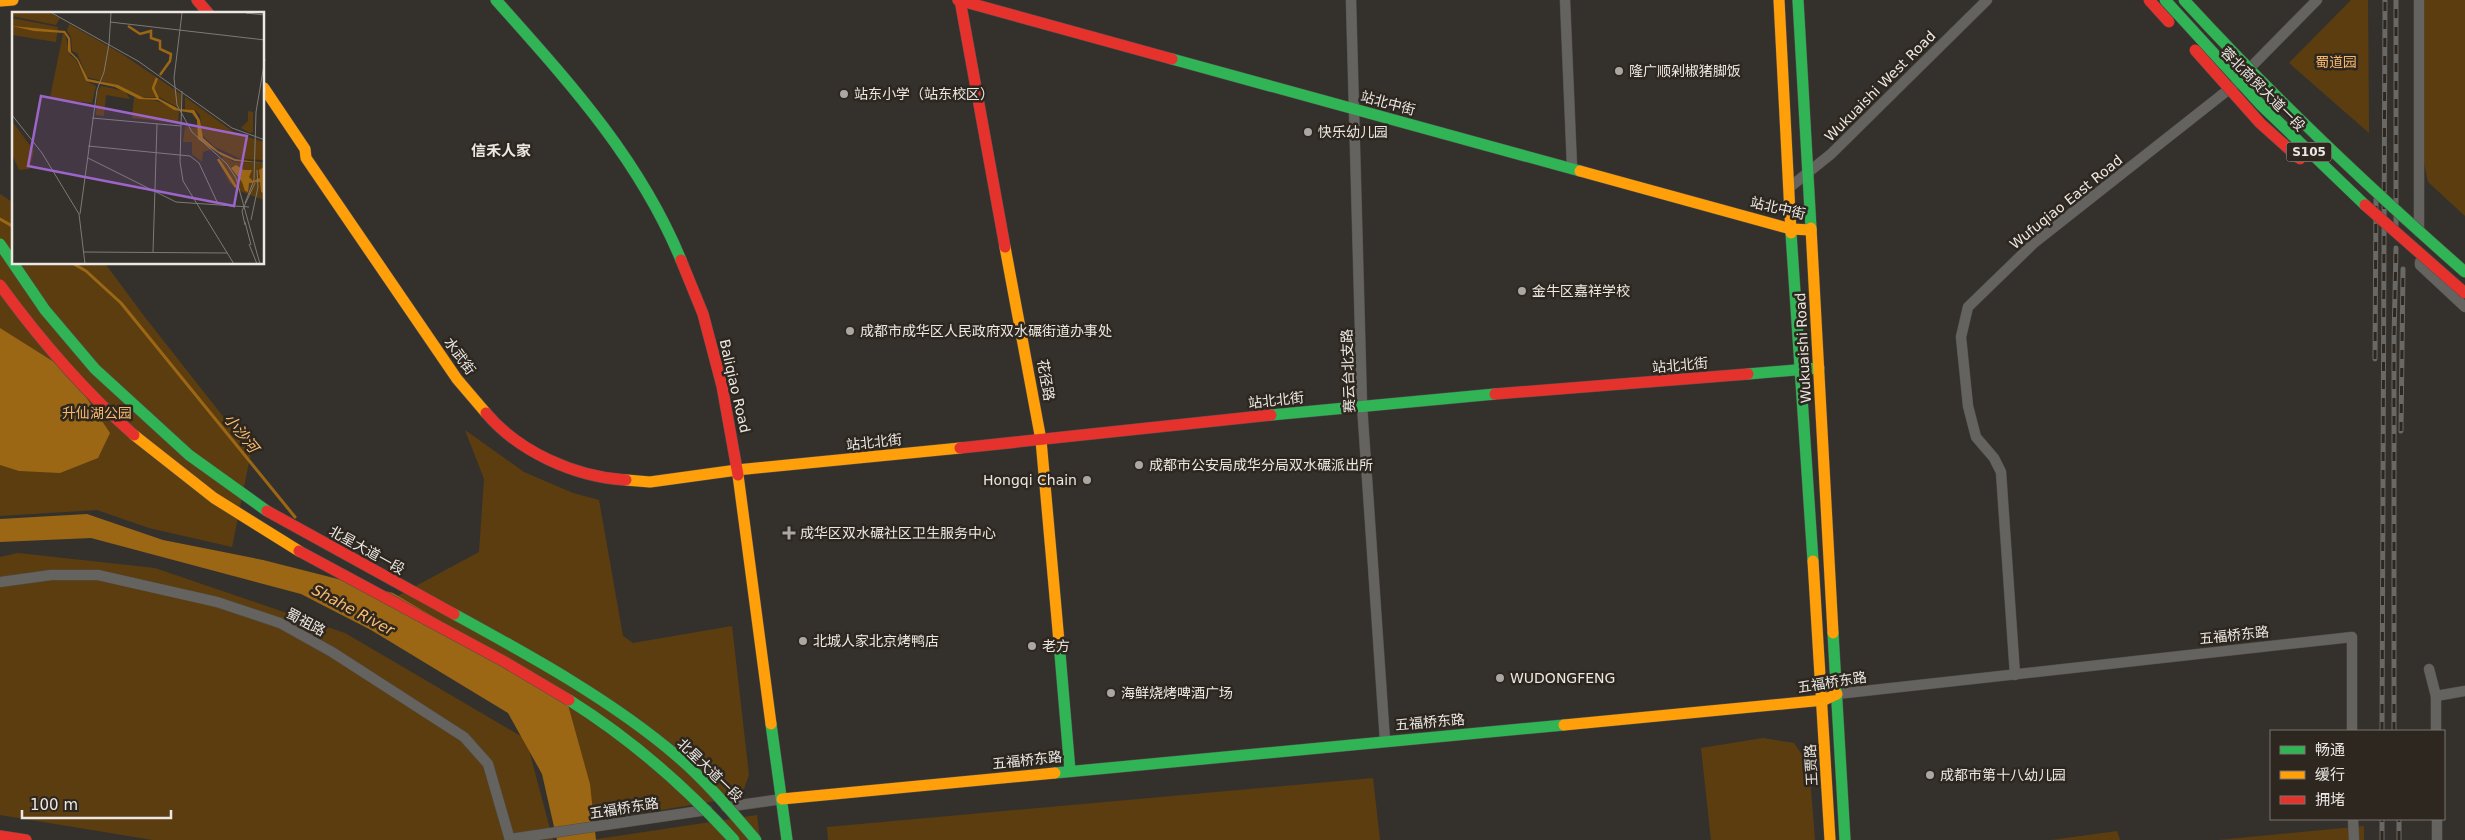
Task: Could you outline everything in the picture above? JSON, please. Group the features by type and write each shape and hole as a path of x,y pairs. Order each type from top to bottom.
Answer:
{"main road":[{"path":"0,1 13,0"},
{"path":"197,0 207,12"},
{"name":"Baliqiao Road","path":"496,0 584,99 639,177 672,238 703,314 722,386 737,470 787,840"},
{"name":"站北中街","path":"960,0 1792,229 1811,230"},
{"name":"花径路","path":"960,0 1041,440 1070,770"},
{"name":"Wukuaishi Road","path":"1779,0 1792,229 1823,694"},
{"name":"Wukuaishi Road","path":"1798,0 1844,840"},
{"path":"2149,0 2260,123 2312,170 2336,180"},
{"name":"蓉北商贸大道一段","path":"2159,0 2234,84 2370,216"},
{"name":"S105","path":"2164,0 2262,105 2336,180 2465,293"},
{"name":"S105","path":"2184,0 2277,98 2358,176 2465,272"},
{"path":"2190,0 2250,68"},
{"path":"2199,0 2358,176"},
{"name":"水武街","path":"265,89 305,149 306,158 416,321 457,379 492,420 527,448 564,466 609,479 650,482 737,470"},
{"path":"2406,220 2465,262"},
{"path":"2390,235 2420,265"},
{"name":"北星大道一段","path":"0,244 12,262"},
{"name":"北星大道一段","path":"14,265 45,310 95,369 189,455 258,506 504,642 632,720 678,757 714,791 756,840"},
{"path":"0,285 55,356 80,383 173,469 250,523 576,705 642,752 688,792 734,840"},
{"name":"站北北街","path":"737,470 1041,440 1362,405 1819,368"},
{"name":"王贾路","path":"1823,694 1830,840"},
{"name":"五福桥东路","path":"782,799 1385,741 1837,694"},
{"path":"0,836 26,840"}],"street":[{"name":"赛云台北支路","path":"1351,0 1362,405 1385,741"},
{"path":"1565,0 1572,167"},
{"name":"Wukuaishi West Road","path":"1790,188 1831,154 1987,0"},
{"name":"Wufuqiao East Road","path":"2014,675 2001,472 1994,458 1976,437 1966,389 1961,338 1968,307 2034,243 2225,94 2317,0"},
{"path":"2419,0 2420,265 2465,307"},
{"path":"2250,68 2378,184"},
{"path":"2402,206 2465,262"},
{"name":"蜀祖路","path":"0,582 51,575 98,575 218,602 280,624 332,652 464,737 488,764 510,840"},
{"name":"五福桥东路","path":"1837,694 2352,637 2352,730"},
{"path":"2429,669 2436,696 2436,730"},
{"path":"2436,696 2465,691"},
{"name":"五福桥东路","path":"510,840 782,799"},
{"path":"2353,820 2354,839"},
{"path":"2437,820 2437,840"}],"green space":[{"name":"蜀道园","path":"2351,0 2368,0 2369,133 2289,63"},
{"path":"2422,0 2465,0 2465,216 2428,182 2422,153"},
{"name":"升仙湖公园","path":"0,194 12,202 12,265 107,266 251,452 232,547 149,528 97,510 0,516"},
{"path":"465,430 524,472 573,493 599,500 623,636 633,643 732,626 749,775 741,797 593,821 561,733 377,607 479,552 484,479"},
{"path":"18,553 155,568 345,633 526,739 553,840 153,840 0,815 0,557"},
{"path":"1763,738 1794,743 1809,765 1815,840 1711,840 1701,748"},
{"path":"1373,778 1380,840 828,840 827,827"},
{"path":"757,815 760,840 591,840"},
{"path":"2364,826 2364,840 2219,840"},
{"path":"2117,831 2120,840 2051,840"}],"water":[{"path":"0,328 54,362 82,391 110,433 98,458 60,473 19,471 0,465"},
{"name":"Shahe River","path":"87,514 163,540 263,560 393,593 565,694 590,784 596,840 557,840 542,774 508,713 371,630 301,594 91,538 0,542 0,519"}],"waterway":[{"name":"小沙河","path":"0,219 12,226"},
{"name":"小沙河","path":"76,265 86,271 121,303 295,517"}],"railway":[{"path":"2382,730 2385,0"},
{"path":"2396,0 2396,234"},
{"path":"2375,359 2376,199"},
{"path":"2394,730 2394,339 2396,248"},
{"path":"2401,431 2403,269"},
{"path":"2382,820 2382,840"},
{"path":"2399,820 2399,840"}],"traffic: fast":[{"path":"496,0 575,91 623,154 664,223 681,260"},
{"path":"1798,0 1811,228"},
{"path":"2165,0 2261,105 2365,205"},
{"path":"2184,0 2251,71 2321,140 2465,272"},
{"path":"1172,59 1580,171"},
{"path":"1791,233 1813,561"},
{"path":"0,244 12,262"},
{"path":"14,265 45,310 95,369 189,455 267,511"},
{"path":"1748,374 1819,368"},
{"path":"1271,415 1495,394"},
{"path":"454,614 570,680 653,736 699,776 756,840"},
{"path":"1833,633 1845,840"},
{"path":"1059,642 1070,771"},
{"path":"569,700 636,747 677,782 734,840"},
{"path":"771,724 787,840"},
{"path":"1055,773 1564,725"}],"traffic: slow":[{"path":"0,1 13,0"},
{"path":"1779,0 1791,233"},
{"path":"265,89 305,149 306,158 457,379 486,413"},
{"path":"1580,171 1791,229 1811,230"},
{"path":"1811,228 1833,633"},
{"path":"1005,247 1041,440 1059,642"},
{"path":"134,435 214,498 299,551"},
{"path":"626,480 650,482 737,470 960,448"},
{"path":"738,475 771,724"},
{"path":"1813,561 1830,840"},
{"path":"1564,725 1824,700 1837,694"},
{"path":"782,799 1055,773"}],"traffic: jam":[{"path":"197,0 207,12"},
{"path":"958,0 1172,59"},
{"path":"960,0 1005,247"},
{"path":"2149,0 2169,22"},
{"path":"2195,50 2260,123 2300,159"},
{"path":"2365,205 2465,293"},
{"path":"681,260 703,314 722,386 738,475"},
{"path":"0,285 63,364 134,435"},
{"path":"1495,394 1748,374"},
{"path":"486,413 515,440 549,460 587,474 626,480"},
{"path":"960,448 1271,415"},
{"path":"267,511 454,614"},
{"path":"299,551 505,662 569,700"},
{"path":"0,836 26,840"}],"place":[{"name":"隆广顺剁椒猪脚饭","path":"1619,71"},
{"name":"站东小学（站东校区）","path":"844,94"},
{"name":"快乐幼儿园","path":"1308,132"},
{"name":"金牛区嘉祥学校","path":"1522,291"},
{"name":"成都市成华区人民政府双水碾街道办事处","path":"850,331"},
{"name":"成都市公安局成华分局双水碾派出所","path":"1139,465"},
{"name":"Hongqi Chain","path":"1087,480"},
{"name":"成华区双水碾社区卫生服务中心","path":"789,533"},
{"name":"北城人家北京烤鸭店","path":"803,641"},
{"name":"老方","path":"1032,646"},
{"name":"WUDONGFENG","path":"1500,678"},
{"name":"海鲜烧烤啤酒广场","path":"1111,693"},
{"name":"成都市第十八幼儿园","path":"1930,775"}],"district":[{"name":"信禾人家","path":"501,151"}]}
